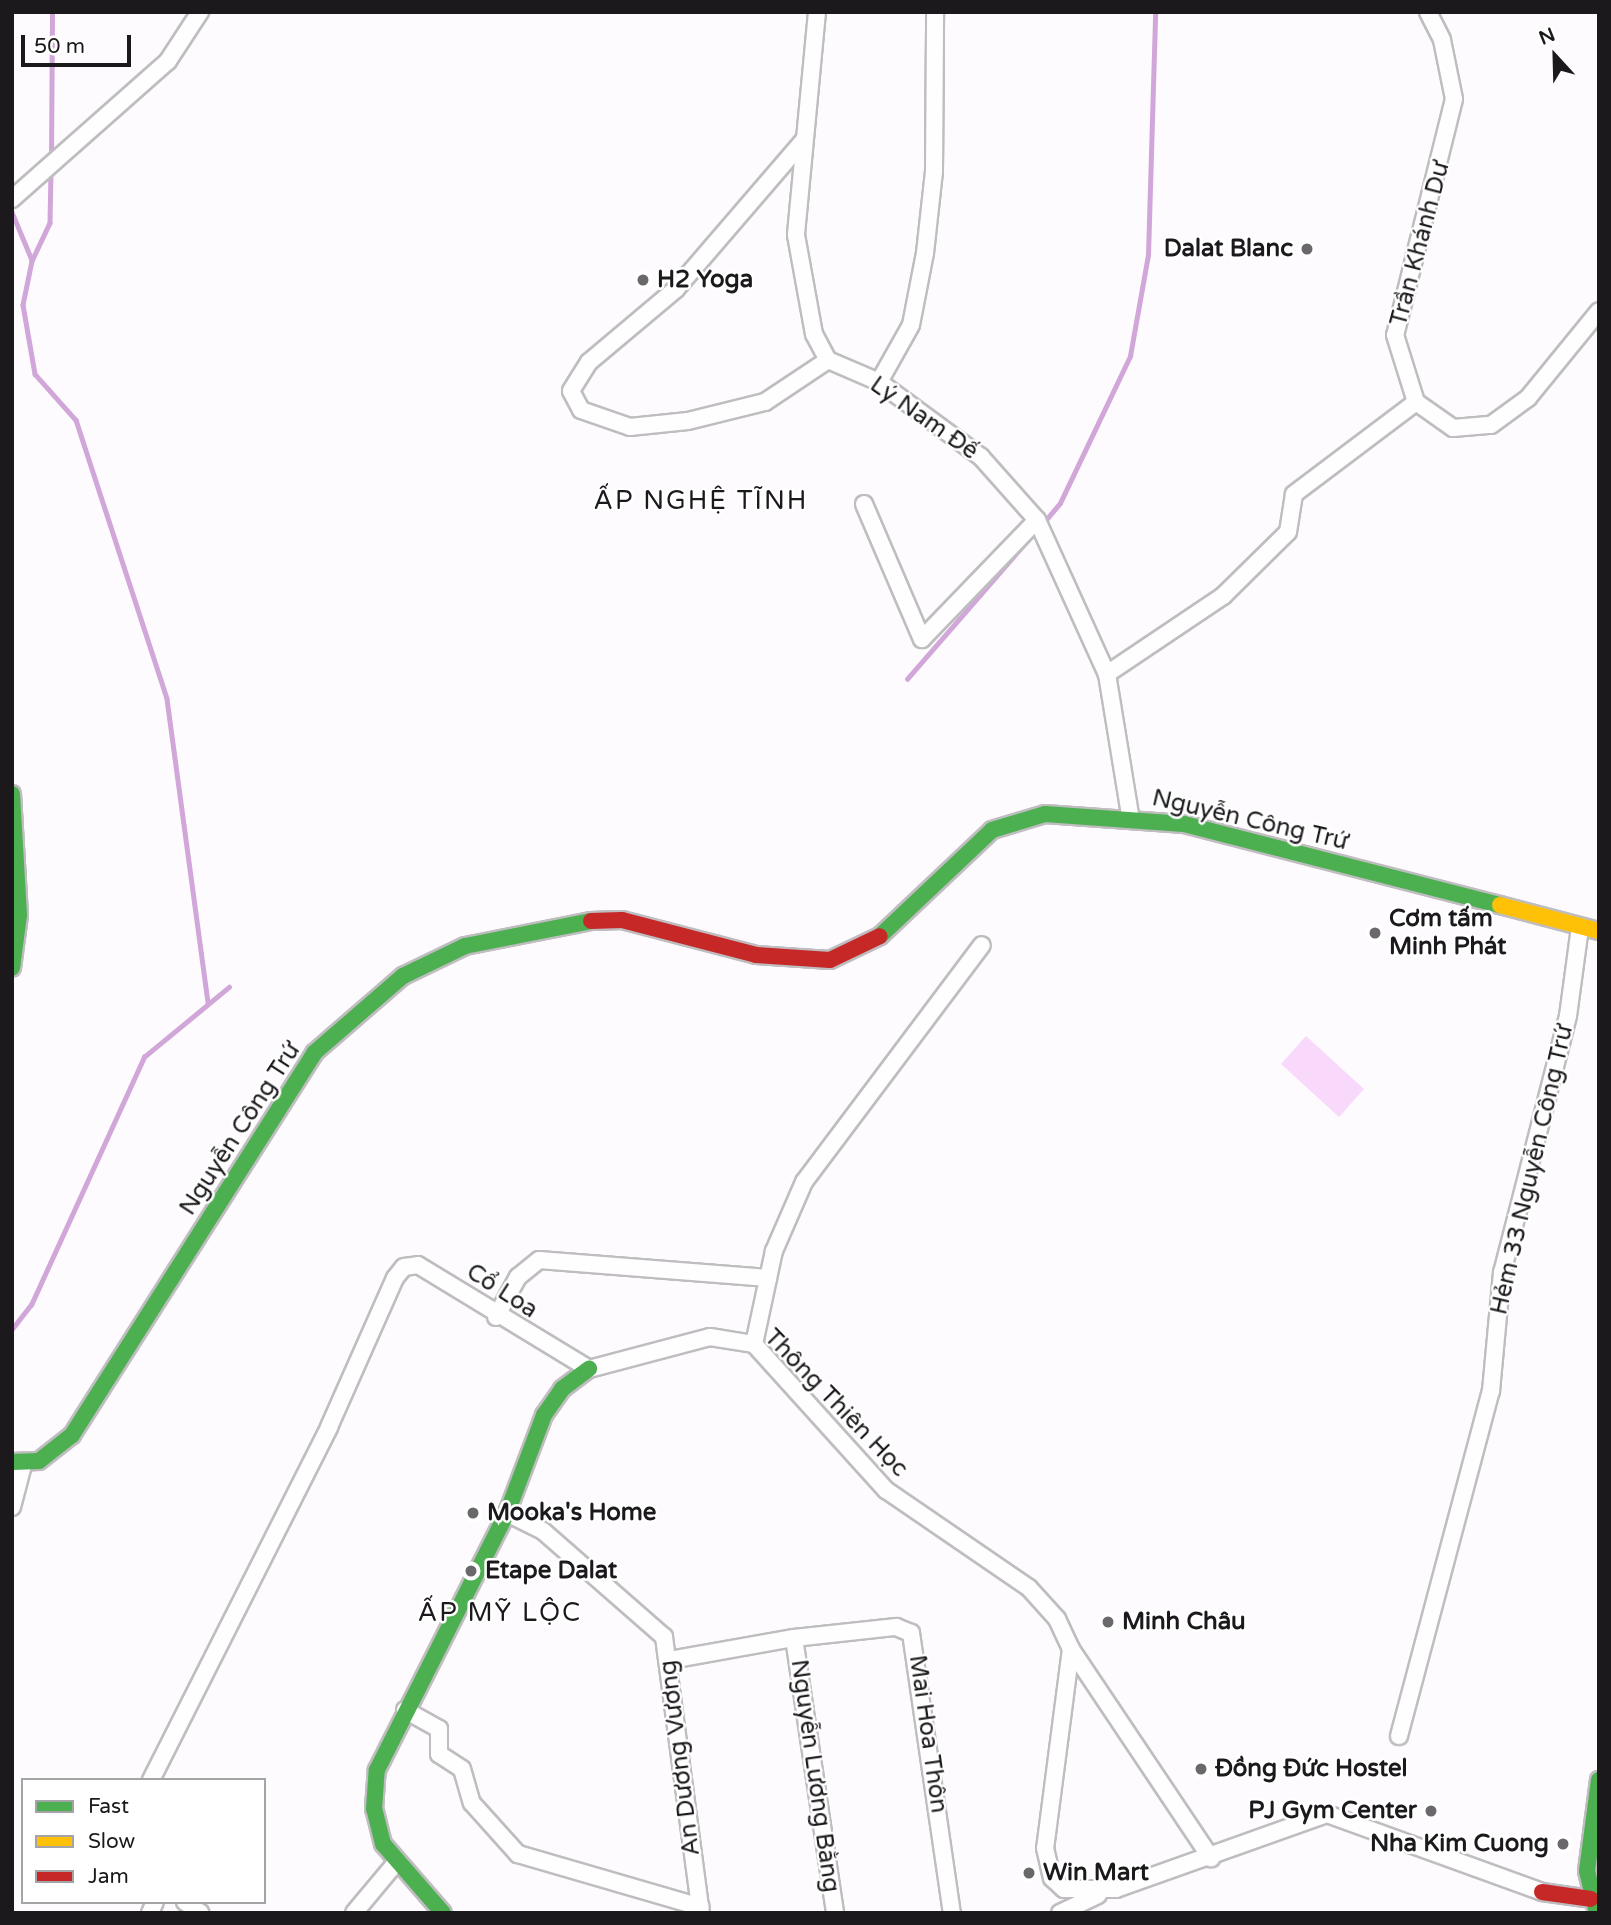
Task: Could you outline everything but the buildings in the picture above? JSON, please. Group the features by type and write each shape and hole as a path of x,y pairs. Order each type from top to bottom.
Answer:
{"main road":[{"path":"12,794 19,915 12,968"},
{"name":"Nguyễn Công Trứ","path":"18,1464 52,1454 83,1420 314,1053 403,975 494,937 566,922 622,920 756,955 830,960 876,940 992,830 1045,814 1130,815 1184,824 1599,931"},
{"path":"443,1913 395,1864 374,1809 377,1770 507,1513 544,1415 562,1389 589,1368"},
{"path":"1542,1892 1594,1906 1587,1871 1599,1780"}],"street":[{"path":"12,199 168,61 200,12"},
{"path":"804,140 676,289 589,362 570,391 582,410 630,427 688,421 765,402 828,360 814,334 796,235 817,12"},
{"path":"879,382 911,325 925,254 934,172 935,12"},
{"name":"Trần Khánh Dư","path":"1416,402 1395,335 1454,99 1442,40 1428,12"},
{"path":"1107,674 1223,596 1288,532 1294,494 1416,402 1453,428 1491,425 1528,398 1599,312"},
{"name":"Lý Nam Đế","path":"828,360 879,382 981,457 1037,520 1107,674 1130,815"},
{"path":"864,504 922,639 1037,520"},
{"name":"Hẻm 33 Nguyễn Công Trứ","path":"1398,1736 1491,1391 1503,1273 1568,1016 1580,927"},
{"path":"754,1345 768,1278 786,1219 808,1176 982,945"},
{"path":"496,1317 518,1277 539,1260 768,1278"},
{"name":"Cổ Loa","path":"152,1778 329,1427 395,1278 404,1267 418,1265 496,1317 589,1368"},
{"name":"Thông Thiên Học","path":"589,1368 710,1338 754,1345 886,1490 1029,1588 1057,1619 1070,1649 1211,1858"},
{"name":"Nguyễn Công Trứ","path":"12,1507 18,1464"},
{"name":"An Dương Vương","path":"507,1513 543,1531 642,1613 664,1637 670,1660 700,1910"},
{"name":"Mai Hoa Thôn","path":"670,1660 794,1638 896,1627 911,1633 953,1913"},
{"name":"Nguyễn Lương Bằng","path":"794,1638 835,1913"},
{"path":"1070,1649 1045,1858 1056,1884 1100,1894"},
{"path":"405,1710 439,1729 439,1754 462,1769 471,1803 518,1854 700,1910"},
{"path":"1060,1913 1100,1894 1211,1858 1327,1814 1542,1892"},
{"path":"354,1913 395,1864"}],"shaded area":[{"path":"1306,1036 1364,1089 1339,1117 1281,1064"}],"waterway":[{"path":"51,158 52,12"},
{"path":"1045,521 1060,503 1130,356 1148,255 1155,12"},
{"path":"51,171 50,223 32,261 23,305 35,374 76,420 167,699 208,1003"},
{"path":"12,212 32,260"},
{"path":"907,679 1028,540"},
{"path":"12,1329 31,1305 144,1057 229,987"}],"traffic: fast":[{"path":"12,794 19,915 12,968"},
{"path":"880,936 992,830 1045,814 1184,824 1500,905"},
{"path":"12,1462 39,1461 72,1435 314,1053 403,976 465,946 591,921"},
{"path":"443,1913 383,1844 374,1809 377,1770 507,1513 544,1415 562,1389 589,1369"},
{"path":"1597,1913 1587,1871 1599,1780"}],"traffic: slow":[{"path":"1500,905 1599,931"}],"traffic: jam":[{"path":"591,921 622,920 756,955 830,960 880,936"},
{"path":"1542,1892 1591,1899"}],"place":[{"name":"Dalat Blanc","path":"1307,249"},
{"name":"H2 Yoga","path":"643,280"},
{"name":"Cơm tấm Minh Phát","path":"1375,933"},
{"name":"Mooka's Home","path":"473,1513"},
{"name":"Etape Dalat","path":"471,1571"},
{"name":"Minh Châu","path":"1108,1622"},
{"name":"Đồng Đức Hostel","path":"1201,1769"},
{"name":"PJ Gym Center","path":"1431,1811"},
{"name":"Nha Kim Cuong","path":"1563,1844"},
{"name":"Win Mart","path":"1029,1873"}],"district":[{"name":"ẤP NGHỆ TĨNH","path":"701,501"},
{"name":"ẤP MỸ LỘC","path":"500,1613"}]}
